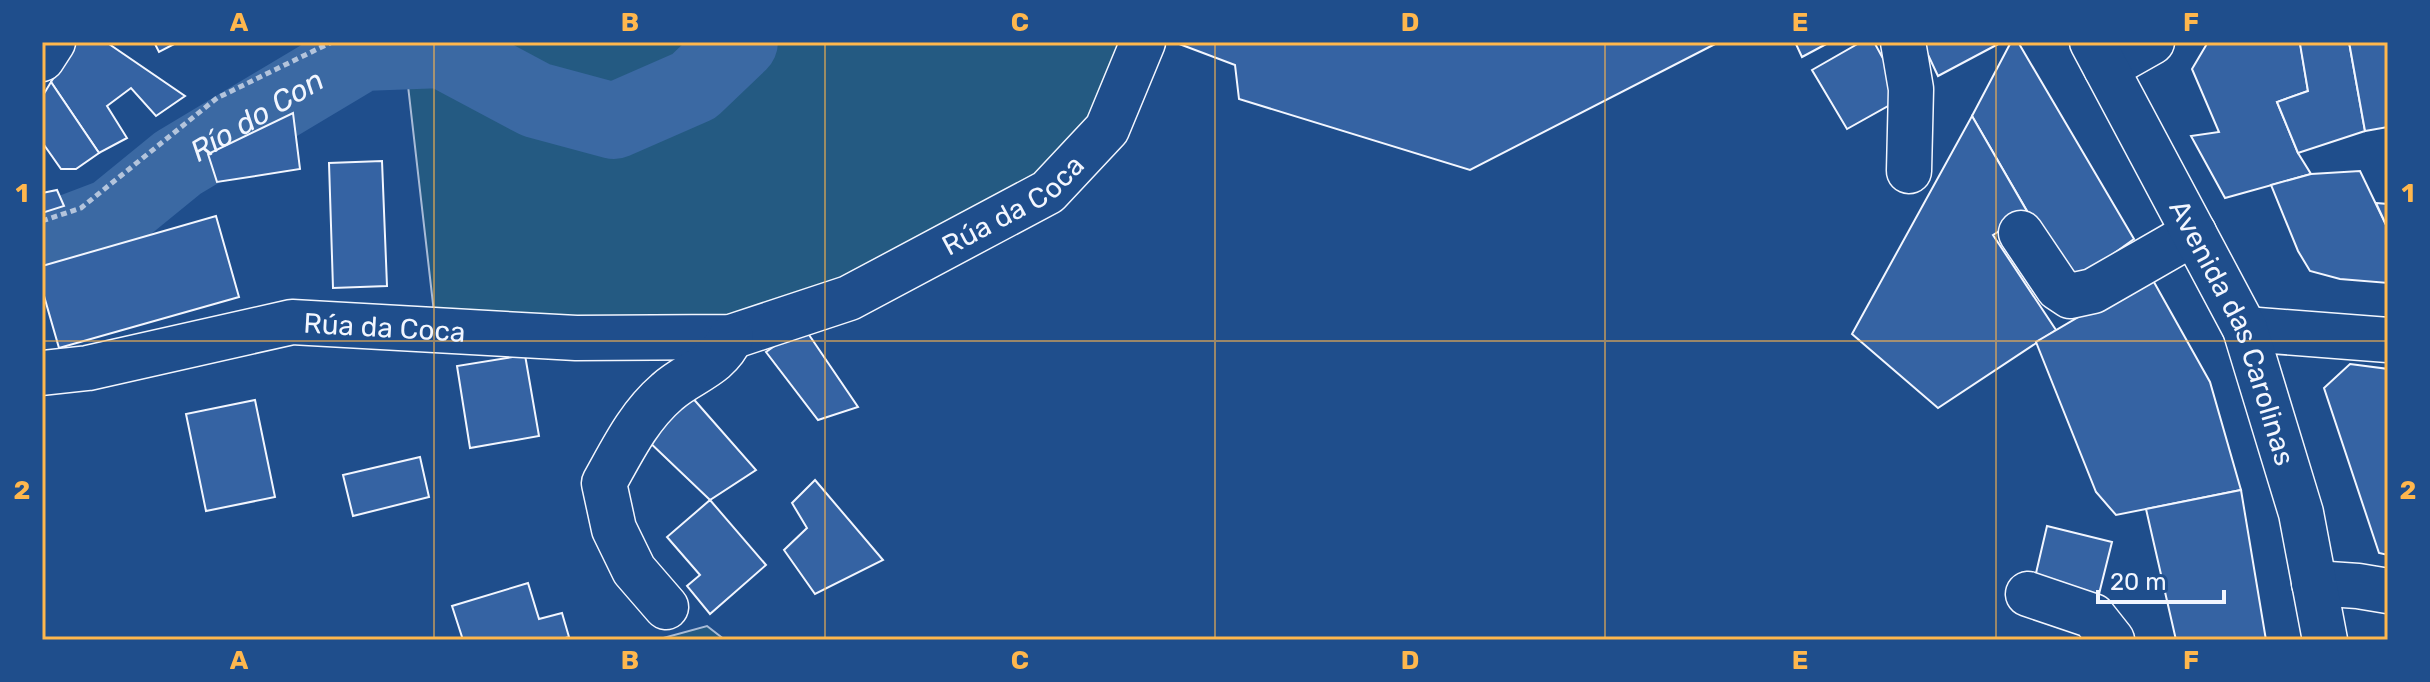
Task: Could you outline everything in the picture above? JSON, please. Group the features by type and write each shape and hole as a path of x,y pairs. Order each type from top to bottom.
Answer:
{"street":[{"path":"42,59 53,42"},
{"name":"Rúa da Coca","path":"42,373 88,368 292,322 576,338 731,337 849,298 1048,192 1107,129 1143,42"},
{"path":"1903,42 1911,89 1909,171"},
{"path":"2099,55 2152,42"},
{"name":"Avenida das Carolinas","path":"2099,55 2245,329 2301,513 2325,640"},
{"path":"2021,233 2058,288 2070,296 2093,291 2194,233"},
{"path":"2245,329 2388,340"},
{"path":"666,607 634,570 614,529 604,483 632,431 667,391 704,369 726,350 731,337"},
{"path":"2314,583 2388,591"},
{"path":"2028,594 2093,616 2112,640"}],"path":[{"path":"42,221 81,208 217,98 332,42"}],"shaded area":[{"path":"403,42 1143,42 1048,192 731,337 436,330"},
{"path":"707,626 725,640 656,640"}],"building":[{"path":"76,42 106,42 185,96 156,116 131,88 107,106 127,138 99,153 51,82"},
{"path":"154,42 178,42 159,52"},
{"path":"1174,42 1719,42 1470,170 1239,99 1235,65"},
{"path":"1795,42 1830,42 1802,57"},
{"path":"1861,42 1874,42 1904,97 1847,129 1812,70"},
{"path":"1922,42 2002,42 1938,76"},
{"path":"2011,42 2018,42 2134,239 2070,285 1972,116"},
{"path":"2208,42 2300,42 2308,91 2277,102 2298,153 2311,174 2225,198 2191,136 2219,132 2192,69"},
{"path":"2349,42 2365,131 2298,153 2277,102 2308,91 2300,44"},
{"path":"2349,42 2388,42 2388,127 2365,131"},
{"path":"51,82 99,153 76,169 61,169 42,142 42,97"},
{"path":"293,113 300,169 217,182 208,154"},
{"path":"1972,116 2028,213 1993,235 2056,330 1938,408 1852,334"},
{"path":"382,161 387,286 333,288 329,163"},
{"path":"2360,171 2388,229 2388,283 2340,279 2310,271 2298,251 2271,185 2311,174"},
{"path":"57,190 64,206 42,213 42,193"},
{"path":"2376,203 2388,204 2388,229"},
{"path":"216,216 239,297 59,348 42,289 42,266"},
{"path":"2150,275 2210,382 2241,490 2116,515 2096,492 2036,342"},
{"path":"803,326 858,407 818,420 766,352"},
{"path":"525,355 539,436 470,448 457,366"},
{"path":"2350,364 2388,369 2388,555 2379,553 2324,388"},
{"path":"690,395 756,470 710,500 644,437"},
{"path":"255,400 275,497 206,511 186,414"},
{"path":"420,457 429,497 353,516 343,475"},
{"path":"815,480 883,560 815,594 784,550 807,528 792,503"},
{"path":"2241,490 2266,640 2176,640 2146,509"},
{"path":"710,500 766,565 710,614 687,586 700,575 667,537"},
{"path":"2047,526 2112,542 2097,602 2033,586"},
{"path":"528,583 539,619 562,613 569,637 558,640 463,640 452,606"}],"waterway":[{"name":"Río do Con","path":"42,243 113,216 178,163 362,53 442,50 536,100 614,121 694,86 740,42"}]}
